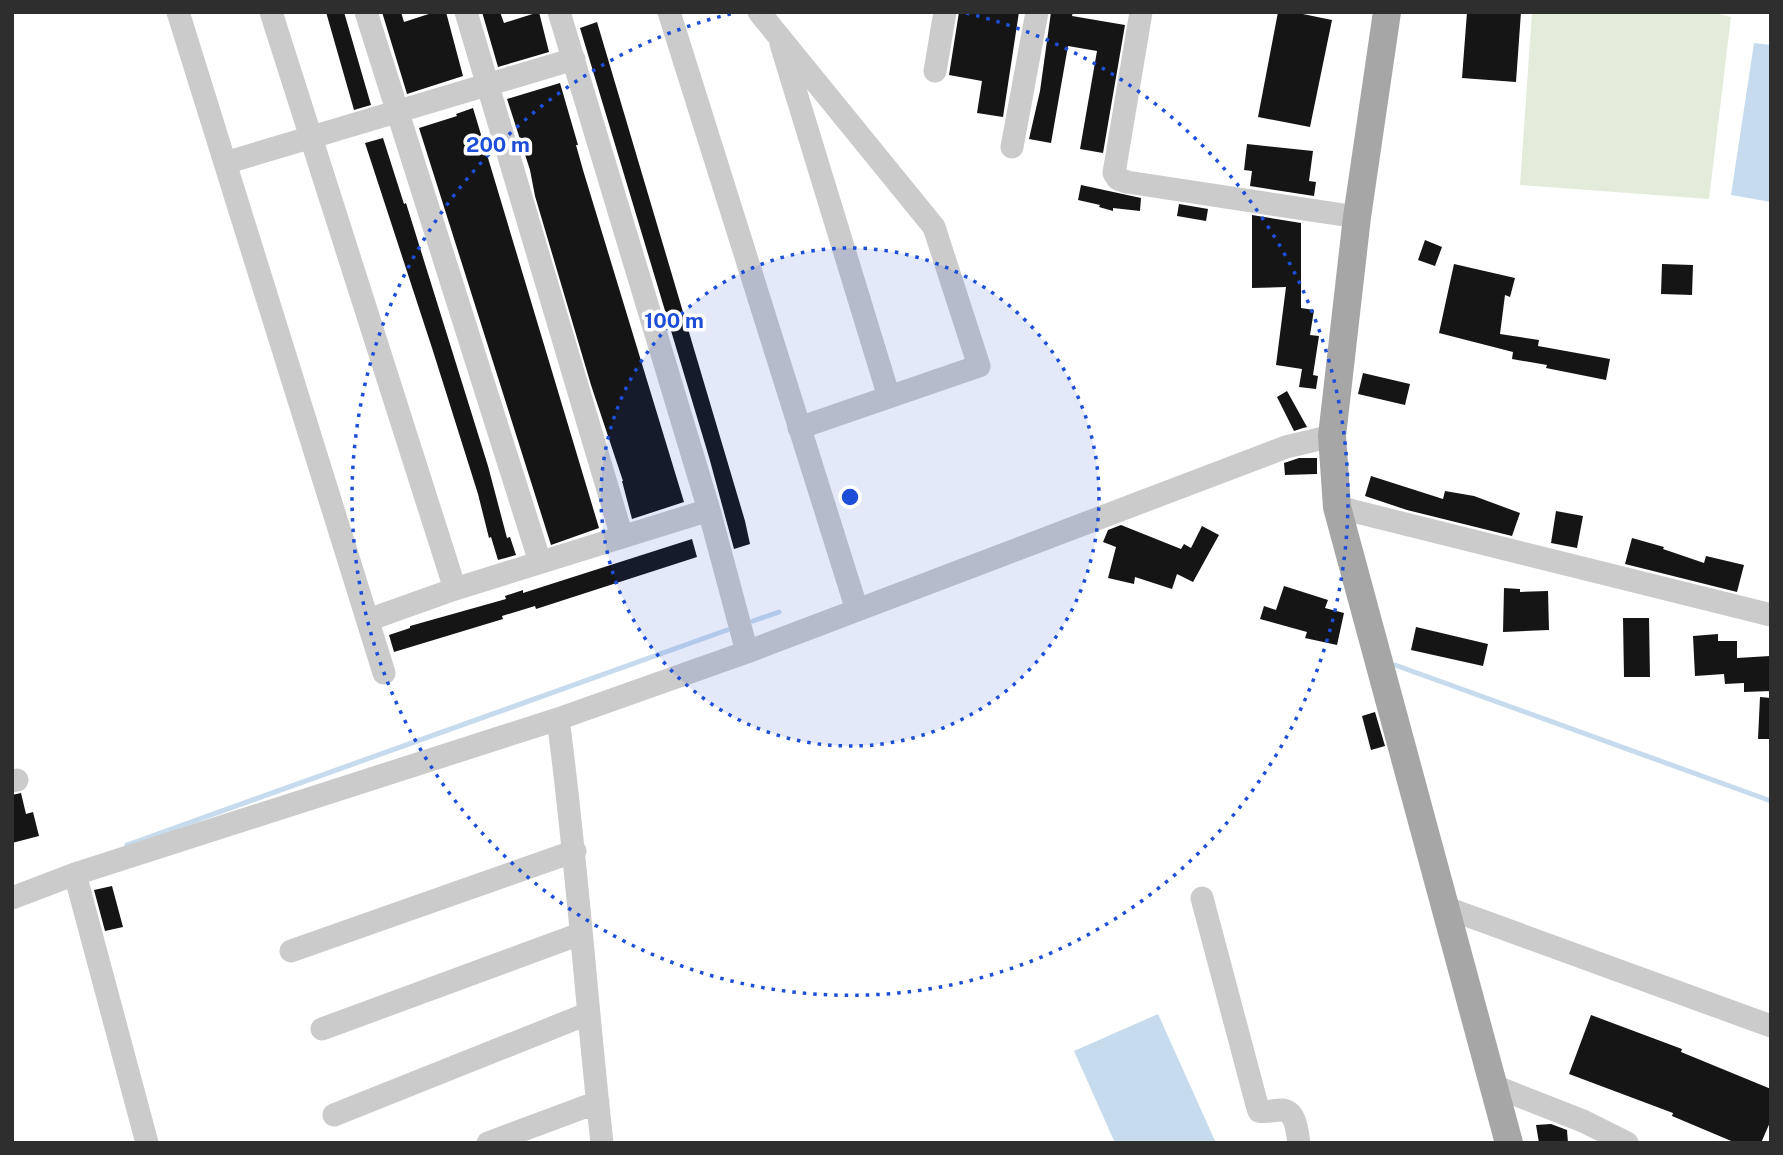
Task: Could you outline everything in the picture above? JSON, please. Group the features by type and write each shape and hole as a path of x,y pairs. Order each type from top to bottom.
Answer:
{"main road":[{"path":"1387,12 1357,217 1332,436 1337,507 1509,1143"}],"street":[{"path":"178,12 384,673"},
{"path":"271,12 454,589"},
{"path":"366,12 540,562"},
{"path":"466,12 622,537"},
{"path":"559,12 709,510 747,652"},
{"path":"669,12 856,610"},
{"path":"759,12 934,227 979,366 799,428"},
{"path":"935,71 945,12"},
{"path":"1012,147 1037,12"},
{"path":"1141,12 1114,173 1118,179 1357,217"},
{"path":"778,34 889,397"},
{"path":"225,163 574,59"},
{"path":"12,898 75,874 558,719 747,652 1286,447 1332,436"},
{"path":"1337,507 1771,615"},
{"path":"368,620 454,589 709,510"},
{"path":"558,719 575,851 587,1014 602,1143"},
{"path":"291,951 575,851"},
{"path":"75,874 147,1143"},
{"path":"1202,898 1259,1111 1283,1110 1290,1113 1294,1119 1299,1143"},
{"path":"1444,907 1771,1026"},
{"path":"322,1029 580,934"},
{"path":"334,1115 587,1014"},
{"path":"1494,1086 1583,1121 1627,1143"},
{"path":"488,1143 597,1102"}],"green space":[{"path":"1532,12 1711,12 1731,17 1709,199 1520,185"}],"water":[{"path":"1754,43 1771,45 1771,202 1731,195"},
{"path":"1158,1014 1216,1143 1115,1143 1074,1051"}],"building":[{"path":"326,12 344,12 371,105 354,110"},
{"path":"382,12 401,12 404,22 435,12 446,12 463,76 407,94"},
{"path":"482,12 500,12 504,23 539,12 549,52 498,67"},
{"path":"959,12 1019,12 1003,117 977,113 982,81 949,75"},
{"path":"1051,12 1073,12 1072,16 1125,25 1103,153 1080,149 1097,51 1068,46 1051,143 1029,139 1040,91"},
{"path":"1278,12 1293,12 1332,20 1310,127 1258,117"},
{"path":"1467,12 1521,12 1516,82 1462,78"},
{"path":"597,22 745,521 750,544 734,549 709,457 580,28"},
{"path":"560,83 583,170 684,502 632,519 623,481 591,385 507,99"},
{"path":"473,108 599,528 551,545 419,128"},
{"path":"383,138 488,466 507,538 510,537 516,555 498,560 491,537 489,538 478,494 365,143"},
{"path":"1247,144 1313,151 1309,181 1316,182 1314,196 1250,186 1252,171 1244,170"},
{"path":"1081,185 1141,198 1140,211 1113,208 1113,211 1078,200"},
{"path":"1179,204 1208,209 1206,221 1177,216"},
{"path":"1252,215 1301,223 1301,308 1314,310 1310,335 1319,336 1313,375 1318,376 1316,389 1299,387 1302,369 1276,365 1286,287 1252,288"},
{"path":"1425,240 1442,247 1435,266 1418,260"},
{"path":"1454,264 1515,278 1510,297 1505,295 1500,334 1539,340 1538,346 1610,359 1606,380 1512,359 1513,352 1439,333"},
{"path":"1662,264 1693,265 1692,295 1661,294"},
{"path":"1363,373 1410,384 1405,405 1358,394"},
{"path":"1287,391 1307,427 1294,431 1277,397"},
{"path":"1299,458 1317,458 1317,474 1285,475 1284,463"},
{"path":"1371,476 1443,499 1445,491 1474,496 1520,513 1512,536 1407,510 1365,496"},
{"path":"1556,511 1583,516 1577,548 1551,543"},
{"path":"1121,525 1181,549 1184,544 1191,548 1202,526 1219,535 1193,582 1177,574 1172,589 1135,577 1134,584 1108,578 1116,547 1103,542 1108,530"},
{"path":"1632,538 1704,563 1706,556 1744,565 1737,592 1625,564"},
{"path":"692,539 697,557 394,652 389,635 410,626 506,599 505,596 523,590 523,593"},
{"path":"1284,586 1328,600 1325,608 1344,613 1337,645 1305,638 1307,632 1260,619 1264,606 1276,610"},
{"path":"1504,588 1520,589 1520,592 1548,591 1549,630 1503,632"},
{"path":"1623,618 1649,618 1650,677 1624,677"},
{"path":"1416,627 1488,644 1483,666 1411,650"},
{"path":"1718,634 1718,641 1737,641 1737,658 1770,656 1771,691 1744,692 1744,683 1725,684 1724,674 1695,676 1693,636"},
{"path":"1760,697 1771,698 1771,739 1758,739"},
{"path":"1375,712 1385,746 1371,750 1362,716"},
{"path":"21,793 26,814 33,812 39,836 12,843 12,795"},
{"path":"112,886 123,927 105,931 94,890"},
{"path":"1591,1015 1682,1049 1681,1052 1771,1089 1771,1120 1761,1143 1736,1143 1672,1116 1673,1113 1569,1074"},
{"path":"1551,1124 1567,1130 1568,1143 1539,1143 1536,1125"}],"waterway":[{"path":"753,621 779,612"},
{"path":"127,845 727,630"},
{"path":"1395,665 1771,801"}]}
